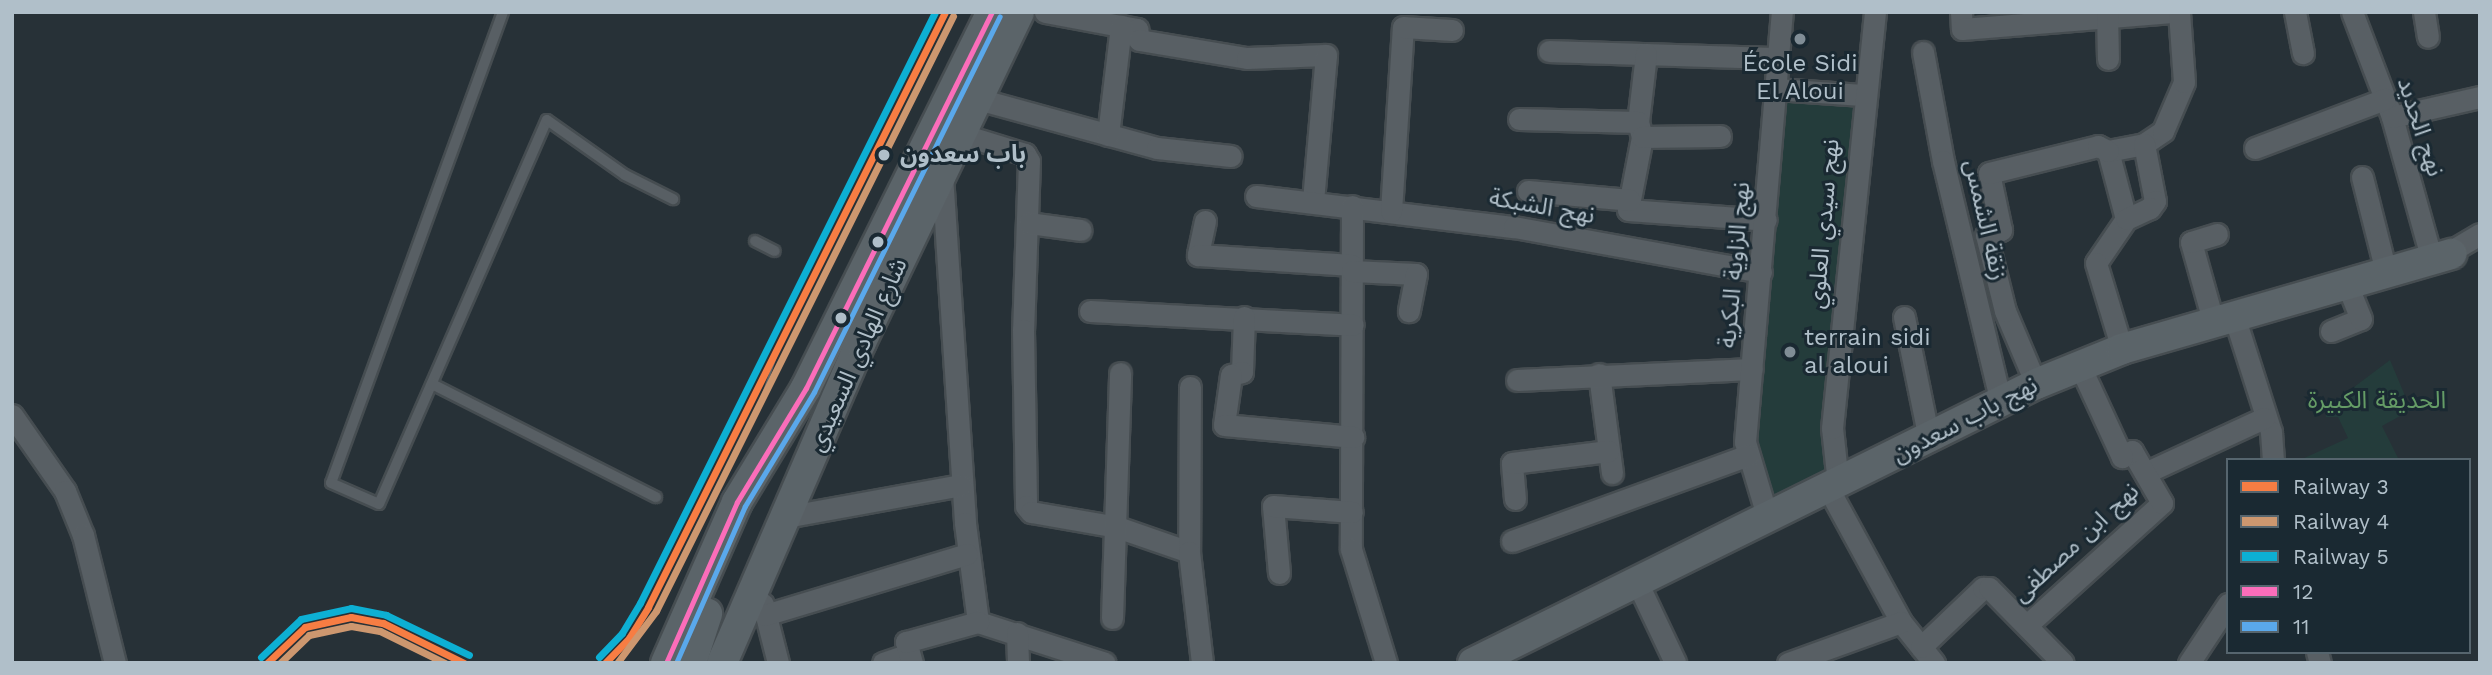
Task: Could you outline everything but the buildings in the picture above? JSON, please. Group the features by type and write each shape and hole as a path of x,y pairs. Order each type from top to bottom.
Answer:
{"main road":[{"name":"شارع الهادي السعيدي","path":"666,663 737,502 806,388 992,12"},
{"name":"شارع الهادي السعيدي","path":"722,663 861,342 1019,12"},
{"name":"نهج باب سعدون","path":"1473,663 1929,439 2000,399 2122,349 2442,257"},
{"path":"706,663 807,439 861,342"},
{"path":"686,663 806,388"},
{"path":"691,663 707,614"}],"street":[{"path":"1045,12 1137,29 1139,40 1247,58 1326,55 1313,202"},
{"name":"نهج الزاوية البكرية","path":"1768,519 1745,442 1782,12"},
{"name":"نهج سيدي العلوي","path":"1833,485 1832,428 1863,95 1875,12"},
{"path":"1961,12 1962,29 2037,18 2177,12 2184,82 2163,131 2144,144 2108,151 2098,146 1989,173 2001,230 1986,235 2005,311 2036,384"},
{"path":"2295,12 2303,53"},
{"name":"نهج الحديد","path":"2352,12 2442,257"},
{"path":"2424,12 2428,37"},
{"path":"2107,15 2108,59"},
{"path":"1108,135 1121,26"},
{"path":"1391,211 1403,27 1452,30"},
{"path":"1549,51 1778,58"},
{"name":"زنقة الشمس","path":"1923,52 1943,161 2000,399"},
{"path":"1646,54 1640,130 1628,210 1766,220"},
{"path":"1775,89 1863,95"},
{"path":"2255,148 2389,108 2480,97"},
{"path":"978,99 1157,148 1231,156"},
{"path":"1519,119 1720,136"},
{"path":"960,134 1025,154 1029,161 1029,223 1023,330 1026,506 1031,512 1117,527 1189,552"},
{"path":"2122,349 2096,258 2126,219 2150,208 2155,201 2144,144"},
{"path":"2108,151 2126,219"},
{"path":"942,173 961,485 967,554 978,622"},
{"path":"2362,177 2386,272"},
{"path":"1528,191 1630,200"},
{"name":"نهج الشبكة","path":"1256,196 1514,227 1761,272"},
{"path":"1352,206 1351,549 1386,663"},
{"path":"1205,221 1198,255 1416,274 1409,311"},
{"path":"1029,223 1081,230"},
{"path":"2217,234 2190,242 2264,418 2273,458"},
{"name":"نهج باب سعدون","path":"2442,257 2480,234"},
{"path":"2331,331 2361,319 2347,284"},
{"path":"1090,311 1244,317 1353,325"},
{"path":"1244,317 1242,372 1231,375 1224,425 1353,437"},
{"path":"1904,317 1929,439"},
{"name":"نهج ابن مصطفى","path":"2027,625 2162,503 2132,451 2122,457 2080,366"},
{"path":"1517,380 1599,374 1752,369"},
{"path":"1112,618 1120,373"},
{"path":"1599,374 1612,473"},
{"path":"1190,387 1189,552 1202,663"},
{"path":"12,415 65,491 83,535 115,663"},
{"path":"2145,472 2264,418"},
{"path":"1515,499 1512,463 1608,451"},
{"path":"1512,541 1748,455"},
{"path":"785,517 961,485"},
{"path":"1833,485 1900,622 1927,655 1983,588 1994,590 2063,663"},
{"path":"1279,573 1273,506 1352,512"},
{"path":"765,615 967,554"},
{"path":"757,578 778,663"},
{"path":"1637,582 1675,662"},
{"path":"2189,663 2226,607"},
{"path":"883,663 910,659 906,642 978,622 1105,663"},
{"path":"1788,663 1900,622"},
{"path":"1017,633 1018,663"}],"lane":[{"path":"503,12 331,483 379,504 547,120 625,175 673,200"},
{"path":"755,241 775,251"},
{"path":"432,384 656,497"}],"green space":[{"path":"1779,96 1860,100 1823,481 1766,510 1750,446"},
{"name":"الحديقة الكبيرة","path":"2390,360 2411,410 2382,426 2398,458 2304,458 2348,438 2338,417 2326,417 2326,408"}],"tram line":[{"path":"759,405 783,337"}],"rail line":[{"name":"5","path":"599,657 622,633 640,603 935,12"},
{"name":"3","path":"605,663 629,638 648,607 945,12"},
{"name":"4","path":"617,663 656,611 953,16"},
{"name":"5","path":"261,657 301,619 351,608 386,615 469,655"},
{"name":"3","path":"267,663 305,627 351,617 383,623 464,663"},
{"name":"4","path":"280,663 309,635 351,626 380,631 445,663"}],"transit line":[{"name":"12","path":"666,663 737,502 806,388 992,12"},
{"name":"11","path":"676,663 745,506 814,392 1000,16"}],"place":[{"name":"École Sidi El Aloui","path":"1800,39"},
{"name":"باب سعدون","path":"884,155"},
{"name":"terrain sidi al aloui","path":"1790,352"}]}
